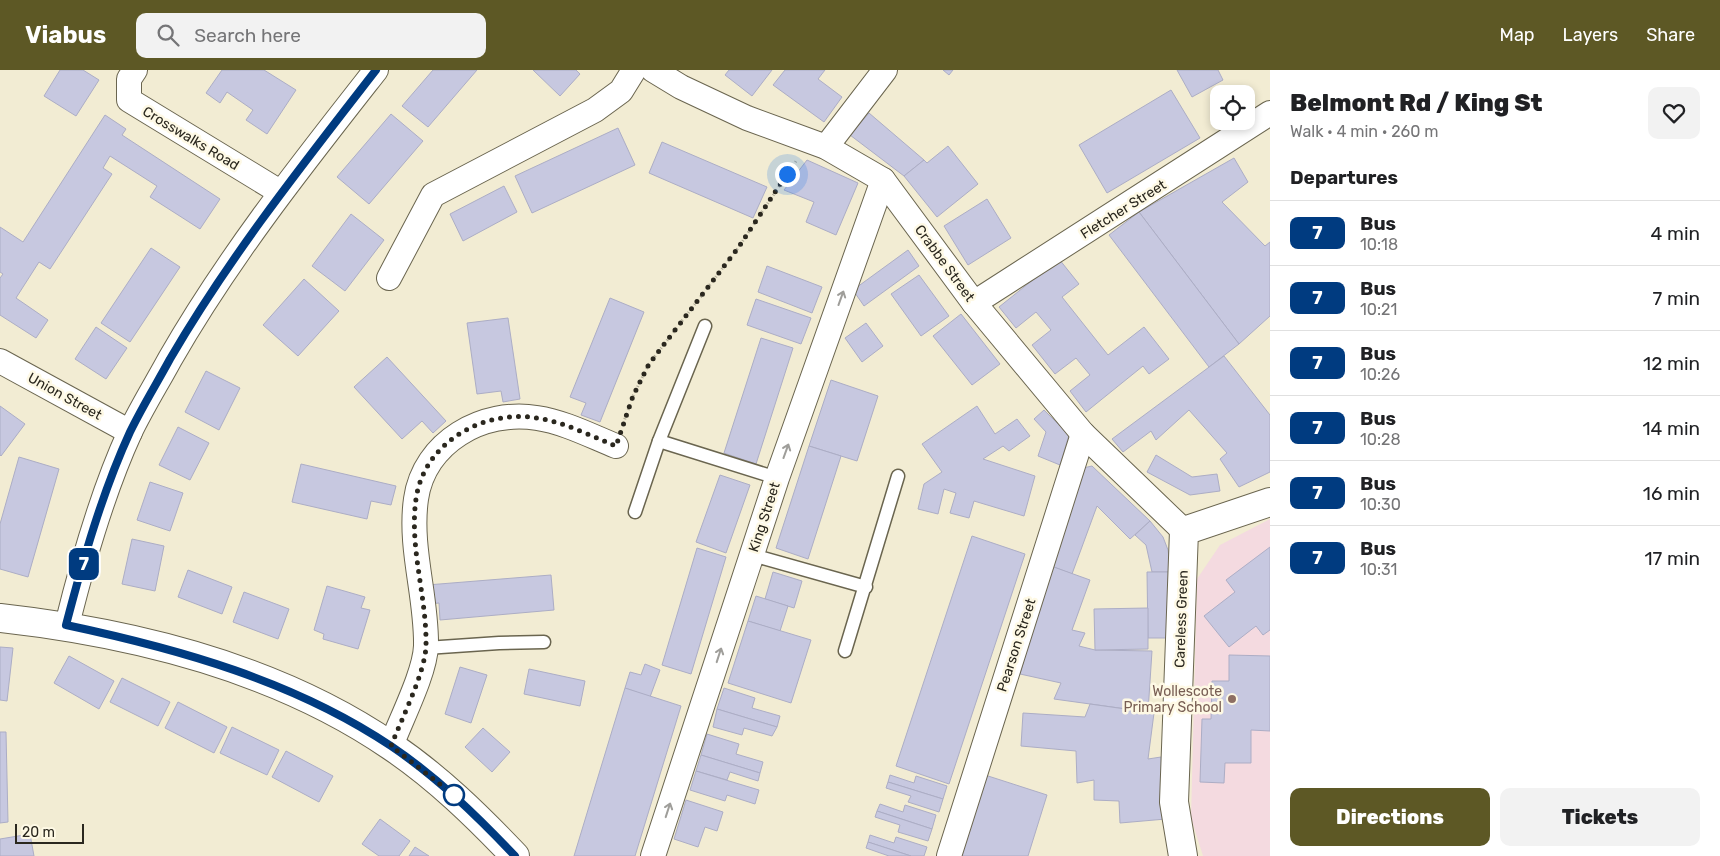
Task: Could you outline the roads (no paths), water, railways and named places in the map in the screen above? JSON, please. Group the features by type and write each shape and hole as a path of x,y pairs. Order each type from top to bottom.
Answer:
{"street":[{"name":"Crosswalks Road","path":"135,70 128,79 129,100 280,192"},
{"path":"66,625 105,495 130,432 200,308 280,192 376,70"},
{"path":"389,278 433,195 596,110 621,91 634,70"},
{"name":"Crabbe Street","path":"653,70 681,87 747,118 821,145 883,180 974,303 1083,434 1184,531"},
{"path":"821,145 885,70"},
{"name":"Fletcher Street","path":"974,303 1270,113"},
{"name":"King Street","path":"653,856 777,478 883,180"},
{"name":"Union Street","path":"0,361 130,432"},
{"path":"391,746 421,668 426,648 415,534 416,498 424,474 433,458 449,440 474,425 499,417 537,418 576,430 616,446"},
{"name":"Pearson Street","path":"949,856 1083,434"},
{"path":"1184,531 1270,502"},
{"name":"Careless Green","path":"1183,856 1174,802 1184,531"},
{"path":"0,618 66,625 151,643 264,681 331,710 391,746 449,790 515,856"}],"lane":[{"path":"635,512 659,441 706,326"},
{"path":"659,441 777,478"},
{"path":"845,651 866,587 898,476"},
{"path":"752,555 866,587"},
{"path":"426,648 544,642"}],"place":[{"name":"Wollescote Primary School","path":"1232,699"}]}
